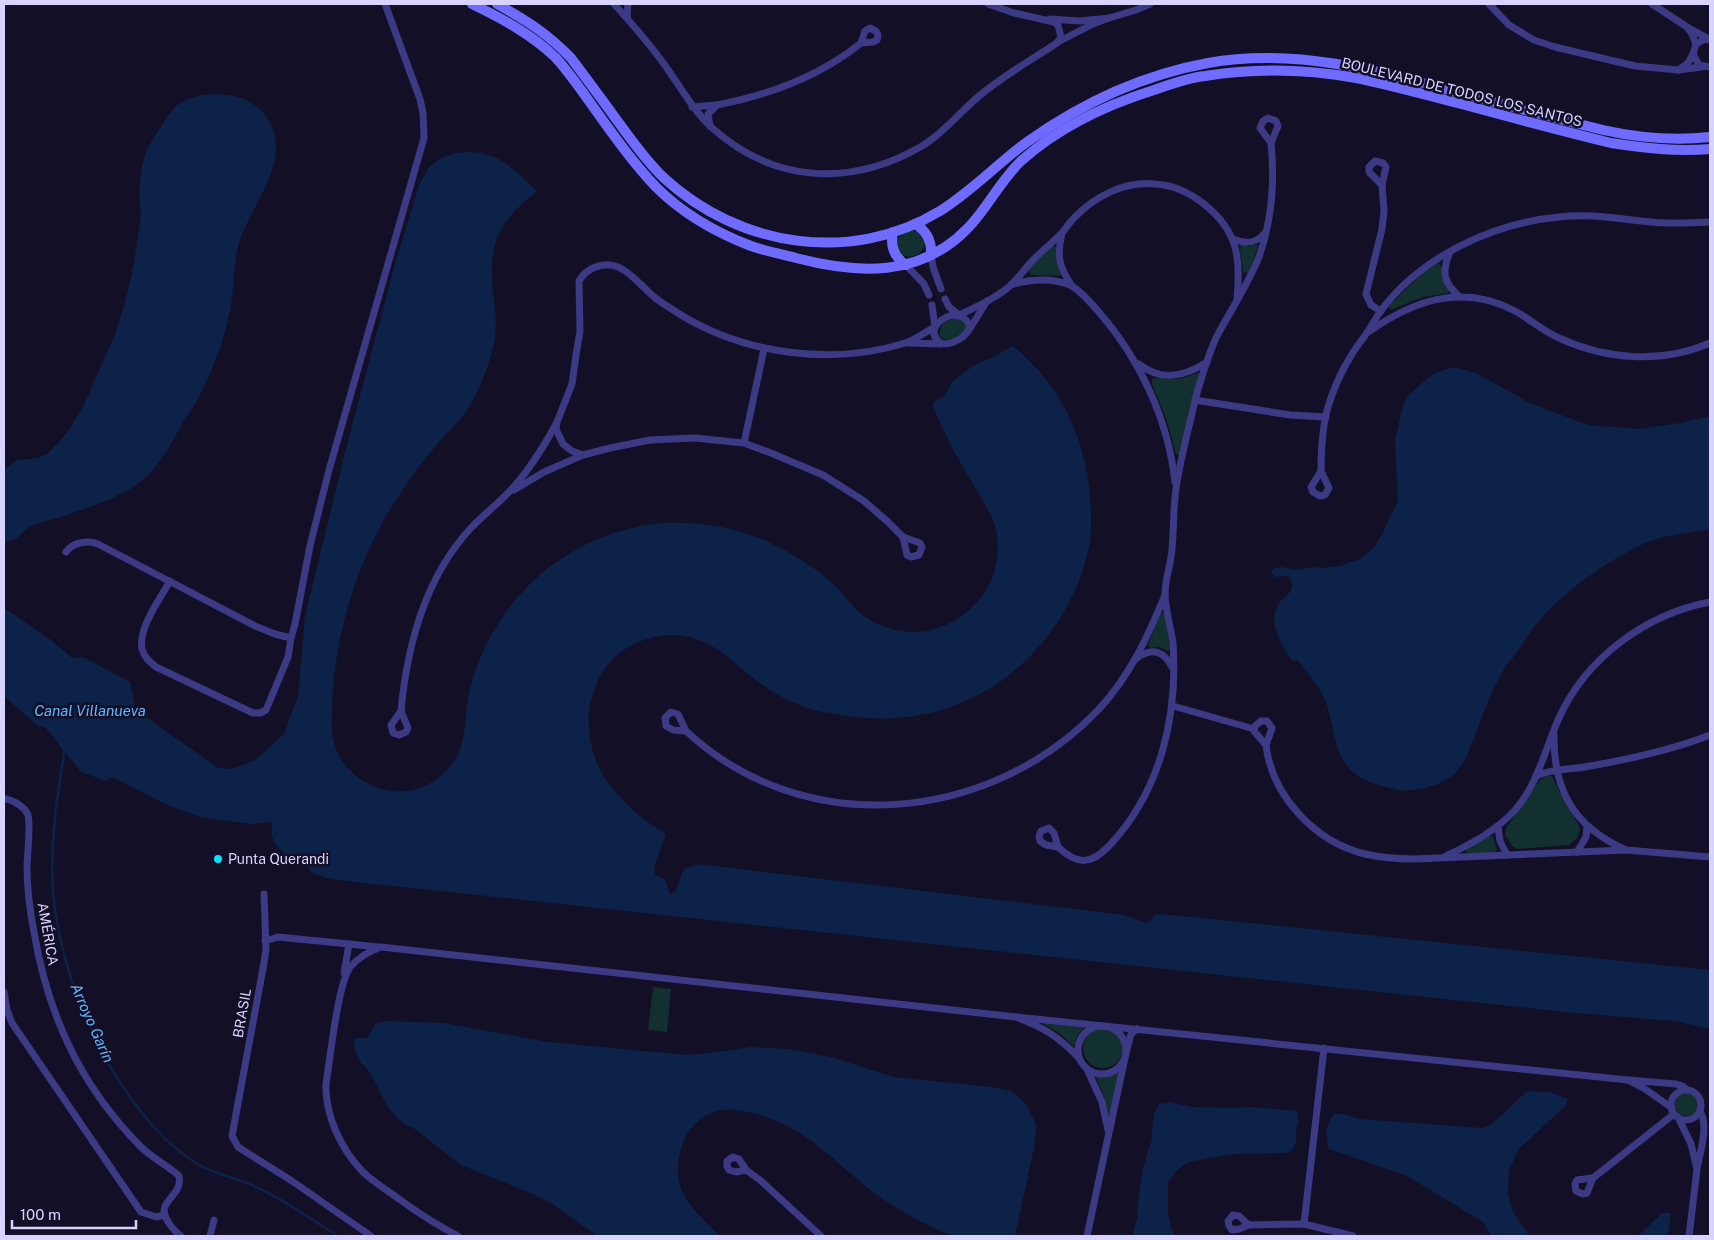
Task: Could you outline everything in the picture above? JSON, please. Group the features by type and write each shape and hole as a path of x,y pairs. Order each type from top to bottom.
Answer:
{"street":[{"path":"170,581 151,614 142,638 143,650 147,659 156,667 253,713 260,713 266,710 288,658 310,546 329,470 424,138 420,98 385,4"},
{"name":"BOULEVARD DE TODOS LOS SANTOS","path":"472,4 513,26 542,45 558,61 637,166 682,209 706,224 752,246 808,262 838,267 873,270 906,265 931,255 953,241 968,228 1004,179 1020,162 1062,130 1127,98 1179,81 1205,75 1284,70 1357,78 1611,143 1681,151 1710,149"},
{"name":"BOULEVARD DE TODOS LOS SANTOS","path":"497,4 536,26 557,44 570,58 640,152 682,194 723,220 746,229 797,241 840,242 875,237 915,224 968,192 1026,144 1077,110 1124,87 1150,78 1212,62 1284,58 1318,60 1363,68 1632,136 1668,139 1710,137"},
{"path":"614,4 628,18 674,78 692,107 710,126 745,153 762,161 800,172 818,174 856,172 891,161 924,145 996,83 1057,42 1093,24 1150,4"},
{"path":"628,4 628,18"},
{"path":"988,4 1014,13 1048,19 1080,20 1109,18"},
{"path":"1489,4 1509,25 1534,40 1563,49 1635,66 1678,70 1706,67"},
{"path":"1652,4 1710,40"},
{"path":"1048,19 1054,22 1060,30 1061,37 1057,42"},
{"path":"1678,70 1688,63 1696,44 1687,27"},
{"path":"1696,44 1705,39 1710,40"},
{"path":"692,107 717,105 790,85 826,67 861,43"},
{"path":"1693,54 1696,62 1706,67"},
{"path":"710,126 707,119 708,114 717,105"},
{"path":"686,730 701,745 726,763 752,777 779,788 809,797 843,803 875,805 911,803 944,798 998,780 1027,766 1053,749 1099,708 1136,658 1165,594 1172,552 1176,489 1195,400 1216,339 1259,256 1266,232 1274,182 1271,143"},
{"path":"906,343 947,317 959,315 1013,284 1035,258 1075,217 1105,194 1130,185 1149,183 1165,185 1198,198 1212,210 1233,239 1239,274 1237,299"},
{"path":"1381,311 1371,305 1366,294 1382,229 1384,196 1382,185"},
{"path":"1321,472 1322,443 1326,417 1350,356 1381,311 1399,291 1418,274 1450,252 1492,231 1510,225 1559,216 1602,216 1671,223 1710,222"},
{"path":"915,224 922,228 930,240 931,255 941,289"},
{"path":"893,232 894,251 901,261 924,284 928,295"},
{"path":"1062,232 1059,260 1063,272 1072,286 1090,302 1115,331 1145,380 1159,413 1174,469 1176,489"},
{"path":"1233,239 1242,243 1251,243 1259,240 1266,232"},
{"path":"1450,252 1445,262 1446,281 1451,290 1460,297"},
{"path":"401,711 404,684 415,631 432,586 453,550 469,530 505,495 534,461 557,422 572,384 580,331 579,281 582,275 590,269 608,265 618,267 654,297 683,316 707,328 764,348 796,354 823,355 878,350 906,343 944,344 959,339 969,330 988,300"},
{"path":"924,284 937,278"},
{"path":"1013,284 1040,280 1072,286"},
{"path":"1366,335 1391,316 1407,309 1428,301 1460,297 1480,299 1511,309 1557,337 1593,351 1612,355 1654,356 1676,353 1710,343"},
{"path":"945,299 949,307 969,323 969,330"},
{"path":"932,305 934,310 933,332 937,341 944,344"},
{"path":"744,443 764,348"},
{"path":"1135,361 1147,370 1171,376 1195,370 1207,362"},
{"path":"1195,400 1290,415 1326,417"},
{"path":"557,422 556,429 563,444 572,451 583,455"},
{"path":"505,495 544,472 583,455 623,445 660,439 694,438 744,443 771,452 823,475 864,502 903,537"},
{"path":"66,552 70,546 92,542 255,626 291,638"},
{"path":"1058,847 1075,860 1086,861 1094,858 1107,848 1124,830 1139,808 1153,780 1161,757 1173,706 1172,643 1165,594"},
{"path":"1442,859 1498,827 1515,809 1526,795 1536,776 1554,729 1573,692 1614,647 1652,622 1677,611 1710,602"},
{"path":"1136,658 1150,651 1159,653 1168,658 1173,668"},
{"path":"1173,706 1254,729"},
{"path":"1266,745 1257,736 1254,729 1256,723 1261,721 1267,722 1271,726 1271,734 1266,745 1268,762 1281,792 1307,823 1325,836 1363,854 1384,858 1442,859 1626,850 1710,857"},
{"path":"1554,729 1556,770 1562,792 1569,804 1587,826 1611,843 1626,850"},
{"path":"1536,776 1556,770 1581,768 1636,758 1710,735"},
{"name":"AMÉRICA","path":"4,799 14,801 26,812 29,821 27,870 29,908 42,975 53,1011 77,1062 94,1090 115,1118 141,1146 179,1176 179,1189 166,1203 165,1215"},
{"path":"1577,852 1586,837 1587,826"},
{"path":"1498,827 1500,841 1507,855"},
{"name":"BRASIL","path":"264,894 266,949 232,1136 238,1147 292,1181 371,1236"},
{"path":"265,941 278,937 381,947 1016,1017 1676,1084 1683,1086 1687,1090"},
{"path":"349,944 326,1084 327,1102 334,1127 345,1148 363,1172 423,1216 458,1236"},
{"path":"343,982 352,965 366,954 381,947"},
{"path":"4,992 7,1010 12,1023 141,1212 156,1217 165,1215 173,1231 182,1236"},
{"path":"1016,1017 1053,1034 1065,1043 1087,1069 1096,1086 1106,1117 1107,1145"},
{"path":"1079,1058 1079,1042 1083,1034 1089,1029 1097,1026 1106,1026 1113,1028 1124,1039 1126,1053 1087,1236"},
{"path":"1087,1069 1100,1074 1114,1071 1124,1060 1131,1034 1137,1028"},
{"path":"1304,1224 1324,1048"},
{"path":"1628,1080 1645,1089 1675,1113 1686,1120 1695,1117 1700,1111 1702,1105 1699,1096 1695,1092 1687,1090 1680,1091 1673,1098 1675,1113 1691,1144 1697,1169"},
{"path":"1689,1236 1703,1132 1703,1119 1700,1111"},
{"path":"1593,1178 1675,1113"},
{"path":"746,1170 760,1180 821,1236"},
{"path":"210,1236 214,1220"},
{"path":"1249,1225 1304,1224 1353,1236"}],"green space":[{"path":"912,230 919,232 926,241 919,253 909,257 900,252 897,246 897,238"},
{"path":"1052,244 1056,247 1056,261 1063,274 1061,276 1031,275 1028,270"},
{"path":"1241,244 1249,246 1257,244 1258,247 1249,273 1243,271"},
{"path":"1440,263 1449,290 1448,293 1423,297 1390,310 1389,306 1413,282 1427,270"},
{"path":"958,318 965,322 966,329 951,339 941,338 939,334 943,324 951,319"},
{"path":"1200,373 1179,455 1176,455 1167,421 1152,384 1152,379 1173,379"},
{"path":"1161,613 1165,613 1170,650 1168,651 1159,647 1150,648 1148,645"},
{"path":"1546,776 1552,776 1580,827 1578,837 1569,845 1517,849 1512,846 1505,835 1506,828 1540,780"},
{"path":"1489,836 1493,837 1497,850 1495,853 1468,855 1466,849"},
{"path":"653,987 671,989 667,1032 648,1030"},
{"path":"1040,1022 1085,1026 1077,1036 1074,1047 1059,1033"},
{"path":"1107,1028 1114,1031 1120,1037 1123,1048 1122,1056 1114,1065 1107,1068 1099,1068 1092,1065 1084,1056 1083,1044 1086,1037 1095,1029"},
{"path":"1119,1072 1109,1117 1096,1077 1108,1076"},
{"path":"1687,1092 1695,1096 1699,1104 1695,1112 1687,1116 1679,1112 1675,1104 1679,1096"}],"water":[{"path":"201,95 231,95 249,101 259,109 264,114 273,131 276,148 273,166 267,183 242,234 237,251 231,303 224,334 203,389 165,454 153,470 140,482 113,498 35,525 28,528 16,539 4,542 4,469 17,460 38,458 47,454 68,431 83,407 115,334 126,299 134,263 141,215 139,192 142,166 147,149 168,115 177,105"},
{"name":"Canal Villanueva","path":"470,152 491,156 507,164 537,191 513,213 498,235 494,247 492,275 496,328 495,339 484,377 466,411 423,462 389,511 366,556 349,604 337,653 332,704 332,734 337,752 342,761 363,781 381,789 401,791 420,788 444,773 451,766 460,750 470,689 481,656 497,626 517,598 540,574 568,555 598,539 630,528 665,523 712,525 758,537 786,551 819,572 866,618 885,627 906,632 928,631 959,618 977,603 986,590 994,572 998,553 997,533 991,515 952,448 933,407 934,402 944,396 953,381 973,366 1013,346 1033,364 1049,383 1063,405 1074,427 1088,476 1091,528 1088,551 1078,584 1062,615 1043,642 1021,665 997,684 970,699 942,710 880,719 822,712 787,700 757,681 719,650 698,639 673,635 647,639 626,649 609,664 597,683 590,705 589,728 593,752 603,775 623,801 647,822 666,834 654,867 655,874 665,880 670,894 675,892 684,869 698,864 1125,915 1146,923 1155,915 1162,914 1710,970 1710,1029 1675,1021 1565,1012 338,880 317,875 305,865 283,852 273,839 271,822 251,824 200,817 165,804 113,777 106,781 81,772 45,727 38,726 4,696 4,608 51,640 72,658 83,657 130,682 136,710 218,768 232,769 256,760 284,734 298,696 305,617 344,456 395,264 419,185 429,167 439,159 455,153"},
{"path":"1455,367 1478,374 1530,403 1588,425 1639,429 1710,416 1710,529 1665,537 1639,546 1598,570 1560,599 1530,632 1505,668 1489,700 1469,751 1460,767 1447,779 1437,784 1407,791 1379,785 1363,779 1354,773 1342,757 1322,694 1297,660 1294,662 1289,656 1278,636 1275,614 1277,607 1291,591 1292,583 1290,577 1275,577 1272,571 1275,568 1281,567 1297,570 1340,566 1362,558 1374,547 1398,501 1395,441 1403,405 1409,395 1428,378 1437,372"},
{"path":"386,1021 444,1023 548,1042 687,1055 751,1047 788,1049 831,1057 894,1077 991,1087 1011,1091 1026,1105 1036,1127 1034,1148 1015,1236 950,1235 920,1221 881,1198 802,1134 771,1119 753,1113 739,1110 721,1110 702,1118 691,1129 681,1149 678,1163 679,1181 682,1191 692,1207 720,1236 597,1236 554,1205 535,1195 461,1165 415,1129 398,1119 387,1104 369,1071 361,1063 354,1043 354,1040 357,1038 367,1038 376,1023"},
{"path":"1527,1091 1549,1092 1568,1099 1566,1105 1518,1150 1509,1171 1508,1193 1512,1210 1529,1236 1492,1236 1483,1222 1407,1176 1329,1149 1327,1131 1329,1122 1334,1114 1344,1114 1360,1119 1482,1128 1492,1124"},
{"path":"1170,1102 1192,1107 1254,1107 1297,1111 1299,1123 1296,1128 1296,1142 1288,1153 1233,1154 1188,1162 1176,1171 1168,1183 1168,1214 1175,1236 1132,1236 1138,1216 1137,1209 1143,1168 1151,1141 1154,1114 1159,1104"},
{"path":"1662,1213 1671,1213 1668,1236 1638,1236"}],"waterway":[{"name":"Arroyo Garín","path":"65,748 57,801 52,855 53,891 58,927 67,965 80,1003 97,1042 117,1078 140,1111 166,1139 194,1162 206,1169 247,1183 271,1194 338,1236"}],"place":[{"name":"Punta Querandi","path":"218,859"}]}
